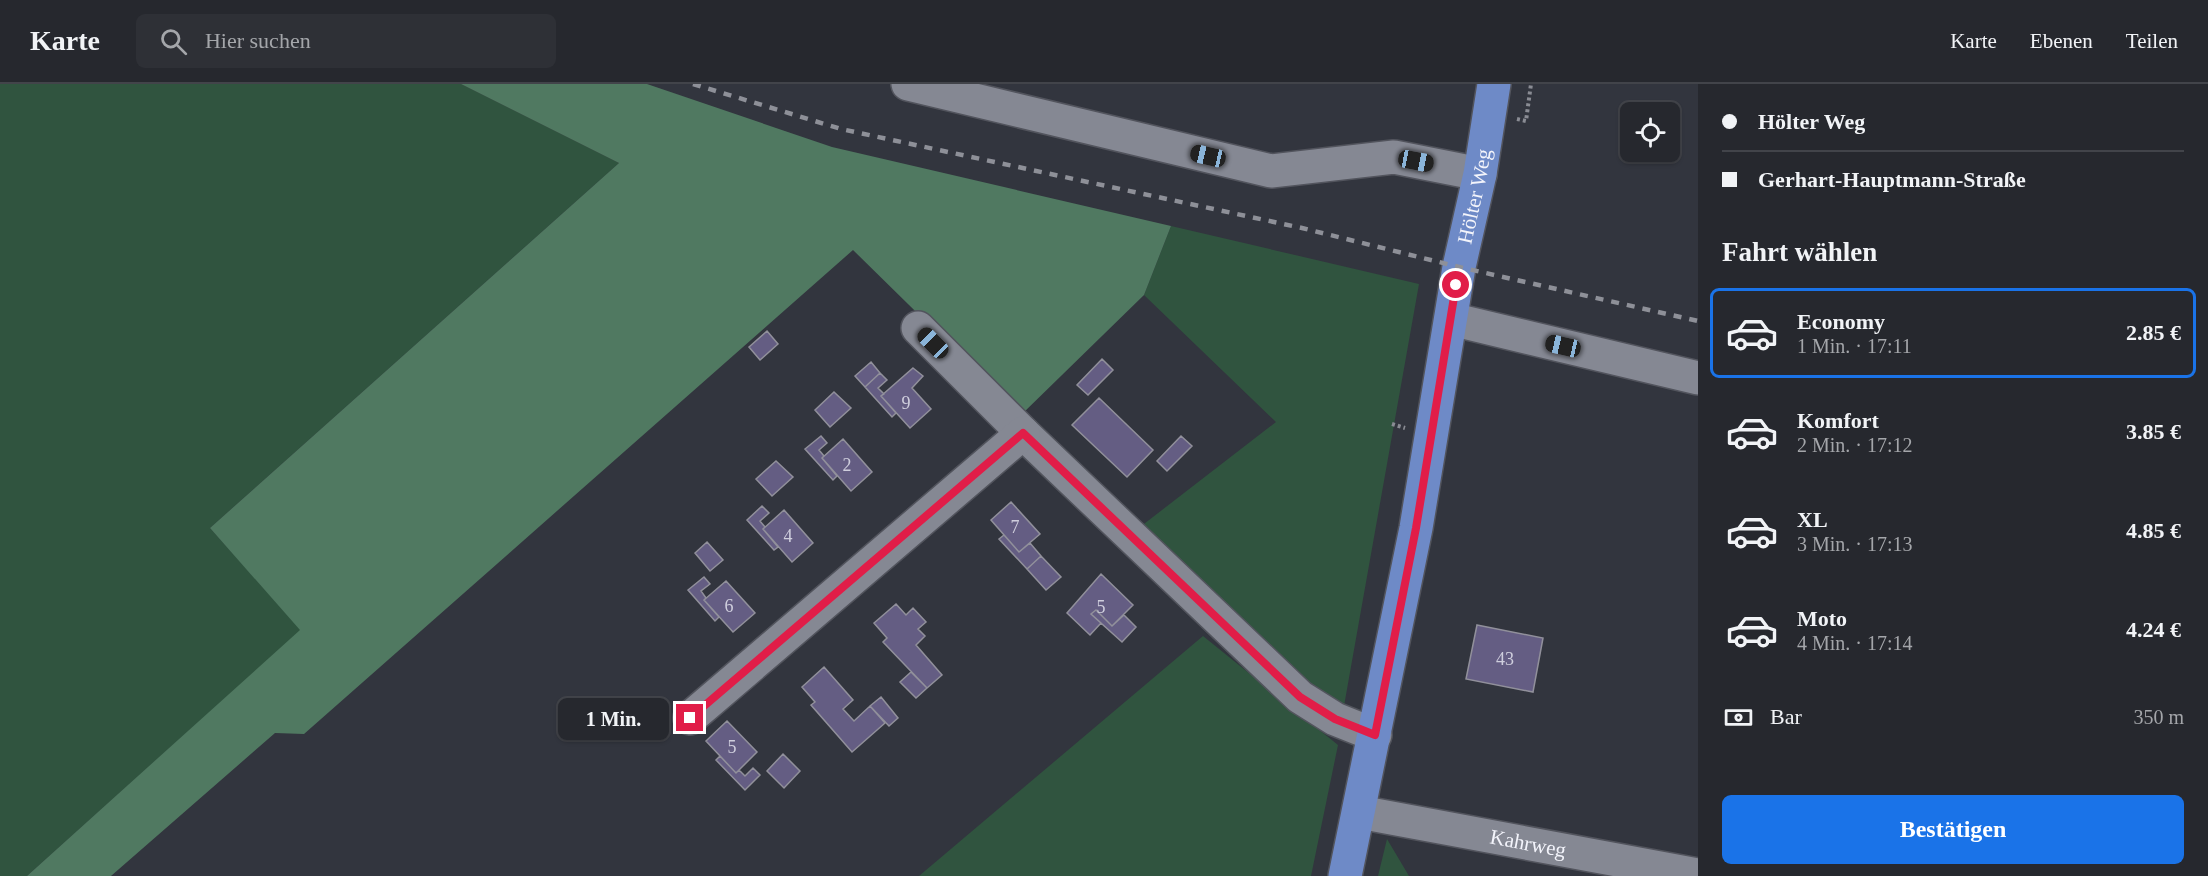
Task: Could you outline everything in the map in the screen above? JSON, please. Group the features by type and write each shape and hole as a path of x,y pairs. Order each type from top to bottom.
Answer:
{"main road":[{"name":"Hölter Weg","path":"1346,876 1416,528 1459,267 1480,174 1494,84"}],"street":[{"path":"908,84 1271,171 1394,157 1480,174"},
{"path":"1451,319 1698,378"},
{"path":"918,328 1023,433 1300,697 1335,719 1375,735"},
{"path":"690,718 1023,433"},
{"name":"Kahrweg","path":"1359,812 1698,875"}],"green space":[{"path":"0,84 461,84 619,163 210,528 301,630 27,876 0,876"},
{"path":"461,84 647,84 832,147 1171,226 1144,295 1021,415 853,250 304,734 275,733 111,876 27,876 300,630 210,528 619,163"},
{"path":"1171,226 1419,284 1344,706 1302,685 1140,527 1276,422 1144,295"},
{"path":"1203,636 1338,745 1311,876 919,876"},
{"path":"1387,839 1409,876 1378,876"}],"building":[{"path":"767,331 778,344 760,360 749,347"},
{"path":"1102,359 1113,370 1088,395 1077,385"},
{"path":"871,362 880,373 865,387 855,376"},
{"path":"913,368 923,376 912,388 931,409 910,428 881,396"},
{"path":"880,373 887,380 878,388 884,394 881,396 896,413 892,417 865,387"},
{"path":"834,392 851,408 830,427 815,410"},
{"path":"1099,398 1153,450 1127,477 1072,425"},
{"path":"821,436 827,443 819,450 824,456 822,458 837,476 833,480 805,449"},
{"path":"1181,436 1192,446 1167,471 1157,461"},
{"path":"843,439 872,472 851,491 822,458"},
{"path":"776,461 793,477 772,496 756,479"},
{"path":"1011,502 1040,534 1019,552 991,520"},
{"path":"762,506 769,513 760,521 765,527 763,529 778,547 774,550 747,520"},
{"path":"784,510 813,543 792,562 763,529"},
{"path":"1004,535 1019,552 1030,543 1041,556 1027,569 999,539"},
{"path":"707,542 723,560 710,571 695,553"},
{"path":"1041,556 1061,577 1046,590 1027,569"},
{"path":"1101,574 1133,605 1112,626 1096,610 1091,614 1101,623 1090,635 1067,613"},
{"path":"704,577 710,584 701,591 706,598 704,600 719,617 715,621 688,590"},
{"path":"726,581 755,613 733,632 704,600"},
{"path":"896,604 906,615 913,608 926,622 918,629 925,636 916,645 942,675 927,688 883,642 887,638 874,623"},
{"path":"1096,610 1112,626 1124,615 1136,627 1122,642 1091,614"},
{"path":"1477,625 1543,638 1533,692 1466,679"},
{"path":"824,667 853,700 843,709 854,721 870,706 885,723 852,752 811,705 815,702 802,687"},
{"path":"911,672 927,688 916,698 900,682"},
{"path":"881,697 898,718 889,726 870,706"},
{"path":"727,721 757,752 736,773 706,741"},
{"path":"783,754 800,771 784,788 767,771"},
{"path":"720,756 736,773 739,770 745,776 753,768 760,775 745,790 716,760"}],"railway":[{"path":"693,84 841,129 1302,228 1459,267 1698,321"}],"route":[{"path":"690,718 1023,433 1300,697 1335,719 1375,735 1416,528 1456,285"}]}
